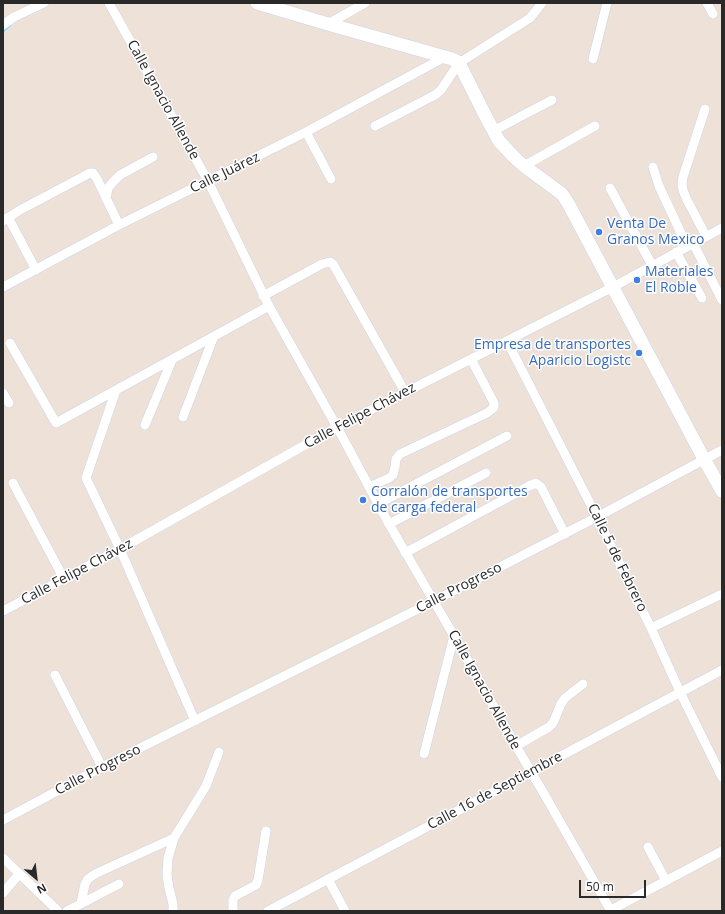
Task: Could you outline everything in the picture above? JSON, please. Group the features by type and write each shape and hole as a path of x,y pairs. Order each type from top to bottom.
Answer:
{"main road":[{"path":"257,3 452,59 459,63 499,141 524,166 562,194 568,203 704,459 722,490"}],"street":[{"path":"3,25 14,17 44,3"},
{"name":"Calle Ignacio Allende","path":"110,3 208,181 263,296 405,553 611,911"},
{"path":"328,24 365,3"},
{"path":"375,126 438,93 459,63 530,18 542,3"},
{"path":"593,59 607,3"},
{"path":"707,3 713,14"},
{"name":"Calle Juárez","path":"3,287 119,225 306,132 445,57"},
{"path":"493,131 552,100"},
{"path":"705,109 682,184 686,198 706,236"},
{"path":"524,166 595,126"},
{"path":"306,132 331,179"},
{"path":"106,199 108,188 116,178 153,157"},
{"path":"653,167 659,186 722,300"},
{"path":"36,270 5,219 20,210 90,173 93,173 119,225"},
{"path":"610,188 652,265"},
{"name":"Calle Felipe Chávez","path":"3,611 120,549 336,427 613,286 722,228"},
{"path":"676,252 702,298"},
{"path":"263,296 322,264 330,262 334,264 405,392"},
{"path":"10,343 56,423 269,306"},
{"path":"183,417 214,336"},
{"name":"Calle 5 de Febrero","path":"506,341 651,628 680,692 722,777"},
{"path":"369,487 393,475 396,459 400,454 491,410 494,407 494,403 471,359"},
{"path":"145,425 172,360"},
{"path":"116,390 86,478 120,549 195,722"},
{"path":"3,393 9,403"},
{"path":"378,504 507,436"},
{"name":"Calle Progreso","path":"3,820 102,767 195,722 565,534 722,450"},
{"path":"389,524 486,473"},
{"path":"13,483 64,578"},
{"path":"405,553 536,483 541,487 565,534"},
{"path":"651,628 722,594"},
{"path":"424,754 454,636"},
{"name":"Calle 16 de Septiembre","path":"268,911 722,670"},
{"path":"55,675 102,767"},
{"path":"516,746 549,727 553,723 565,698 583,684"},
{"path":"173,911 167,875 168,858 174,838 206,786 219,752"},
{"path":"233,911 233,900 235,896 256,885 266,831"},
{"path":"81,903 85,884 92,876 174,838"},
{"path":"648,847 666,881"},
{"path":"611,911 722,852"},
{"path":"3,858 58,911"},
{"path":"3,893 19,874"},
{"path":"328,879 345,911"},
{"path":"67,911 119,884"}],"waterway":[{"path":"3,31 10,25"}],"place":[{"name":"Venta De Granos Mexico","path":"599,232"},
{"name":"Materiales El Roble","path":"637,280"},
{"name":"Empresa de transportes Aparicio Logistc","path":"639,353"},
{"name":"Corralón de transportes de carga federal","path":"363,500"}]}
